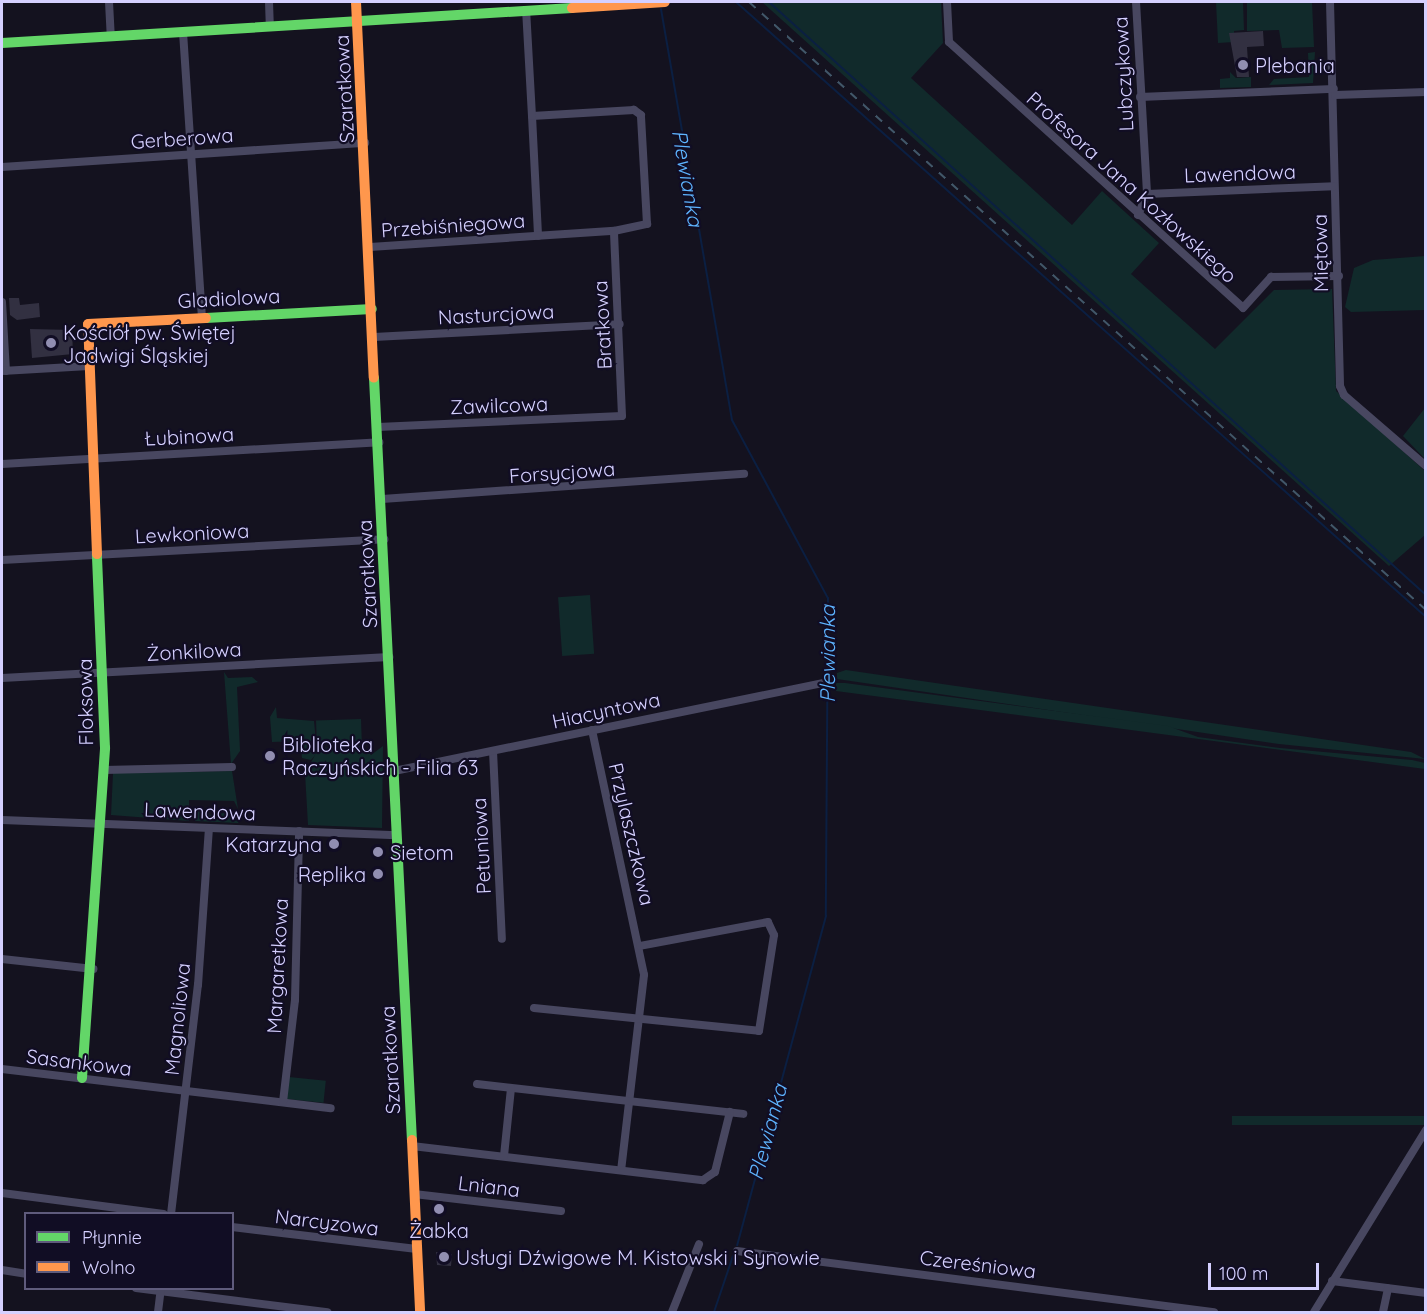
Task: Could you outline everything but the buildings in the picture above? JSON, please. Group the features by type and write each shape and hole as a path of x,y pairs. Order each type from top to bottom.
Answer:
{"street":[{"path":"108,2 111,36"},
{"path":"269,2 270,25"},
{"name":"Szarotkowa","path":"356,2 365,143 420,1312"},
{"path":"2,43 599,4 665,2"},
{"name":"Profesora Jana Kozłowskiego","path":"947,2 949,42 1243,308 1271,277 1339,276"},
{"name":"Lubczykowa","path":"1136,2 1146,194 1138,215"},
{"name":"Miętowa","path":"1330,2 1334,92 1334,186 1339,276 1337,338 1344,395 1425,466"},
{"name":"Przebiśniegowa","path":"526,10 538,236"},
{"path":"183,32 202,318"},
{"path":"1140,98 1334,92 1425,92"},
{"name":"Przebiśniegowa","path":"370,247 614,231 647,224 641,115 634,110 532,116"},
{"name":"Gerberowa","path":"2,167 365,143"},
{"name":"Lawendowa","path":"1146,194 1334,186"},
{"name":"Bratkowa","path":"614,231 620,324 622,416"},
{"path":"2,302 4,371 89,366"},
{"name":"Gladiolowa","path":"88,324 372,309"},
{"name":"Floksowa","path":"82,1078 93,969 104,770 103,672 88,324"},
{"name":"Nasturcjowa","path":"374,338 620,324"},
{"name":"Zawilcowa","path":"378,427 622,416"},
{"name":"Łubinowa","path":"2,464 379,442"},
{"name":"Forsycjowa","path":"382,499 744,474"},
{"name":"Lewkoniowa","path":"2,560 384,539"},
{"name":"Żonkilowa","path":"2,678 389,657"},
{"name":"Hiacyntowa","path":"394,771 827,681"},
{"name":"Przylaszczkowa","path":"592,730 640,946 640,1020 621,1170"},
{"name":"Petuniowa","path":"493,751 502,939"},
{"path":"104,770 231,767"},
{"name":"Lawendowa","path":"2,819 398,835"},
{"name":"Magnoliowa","path":"171,1212 186,1091 209,828"},
{"name":"Margaretkowa","path":"283,1102 295,1000 299,831"},
{"path":"534,1008 758,1032 773,931 764,920 640,946"},
{"path":"2,959 93,969"},
{"name":"Sasankowa","path":"2,1069 331,1108"},
{"path":"477,1084 743,1114"},
{"path":"504,1156 511,1088"},
{"path":"412,1146 710,1178 730,1112"},
{"path":"1314,1312 1425,1131"},
{"path":"2,1193 149,1212"},
{"name":"Lniana","path":"414,1194 561,1211"},
{"name":"Narcyzowa","path":"234,1227 417,1250"},
{"path":"672,1312 699,1244"},
{"name":"Czereśniowa","path":"737,1251 1215,1312"},
{"path":"2,1270 24,1274"},
{"path":"1332,1281 1425,1293"},
{"path":"1383,1312 1388,1289"},
{"path":"158,1312 160,1290 327,1312"}],"green space":[{"path":"762,2 941,2 943,43 911,78 1072,225 1102,191 1159,243 1131,274 1215,349 1274,290 1332,289 1336,391 1425,471 1425,535 1389,566"},
{"path":"1216,2 1243,2 1244,30 1234,31 1234,42 1218,43"},
{"path":"1247,2 1312,2 1314,47 1282,48 1279,30 1247,31"},
{"path":"1315,52 1313,83 1269,85 1274,79 1309,77 1308,53"},
{"path":"1230,72 1236,78 1251,77 1251,87 1220,88 1220,79 1230,78"},
{"path":"1425,256 1425,310 1351,312 1345,307 1354,268 1373,260"},
{"path":"1425,408 1426,458 1424,458 1403,436"},
{"path":"590,595 594,654 562,656 558,597"},
{"path":"846,670 1411,752 1425,759 1279,744 837,679 837,673"},
{"path":"224,672 228,678 252,677 258,682 237,687 240,751 231,764"},
{"path":"836,683 1168,726 1198,737 1280,748 1412,760 1425,763 1425,769 836,691"},
{"path":"276,707 277,718 314,721 317,753 311,760 302,758 299,735 298,741 272,742 270,717"},
{"path":"361,719 362,742 317,744 316,721"},
{"path":"363,746 371,755 383,746 382,828 308,825 305,773 319,748"},
{"path":"232,771 238,809 234,801 189,800 189,821 111,815 113,773"},
{"path":"195,810 209,810 209,815 239,811 242,817 238,823 195,821"},
{"path":"289,1077 326,1081 323,1103 287,1099"},
{"path":"1232,1116 1425,1116 1425,1125 1232,1125"}],"waterway":[{"path":"736,2 1426,617"},
{"path":"769,2 1426,595"},
{"name":"Plewianka","path":"661,9 732,420 828,598 826,916 737,1245"},
{"name":"Plewianka","path":"714,1312 733,1256"}],"railway":[{"path":"749,2 1426,610"}],"traffic: fast":[{"path":"2,43 572,8"},
{"path":"206,318 372,309"},
{"path":"374,378 412,1140"},
{"path":"82,1078 105,748 97,554"}],"traffic: slow":[{"path":"356,2 374,378"},
{"path":"572,8 665,2"},
{"path":"97,554 88,324 206,318"},
{"path":"412,1140 420,1312"}],"place":[{"name":"Plebania","path":"1243,65"},
{"name":"Kościół pw. Świętej Jadwigi Śląskiej","path":"51,343"},
{"name":"Biblioteka Raczyńskich - Filia 63","path":"270,756"},
{"name":"Katarzyna","path":"334,844"},
{"name":"Sietom","path":"378,852"},
{"name":"Replika","path":"378,874"},
{"name":"Żabka","path":"439,1209"},
{"name":"Usługi Dźwigowe M. Kistowski i Synowie","path":"444,1257"}]}
